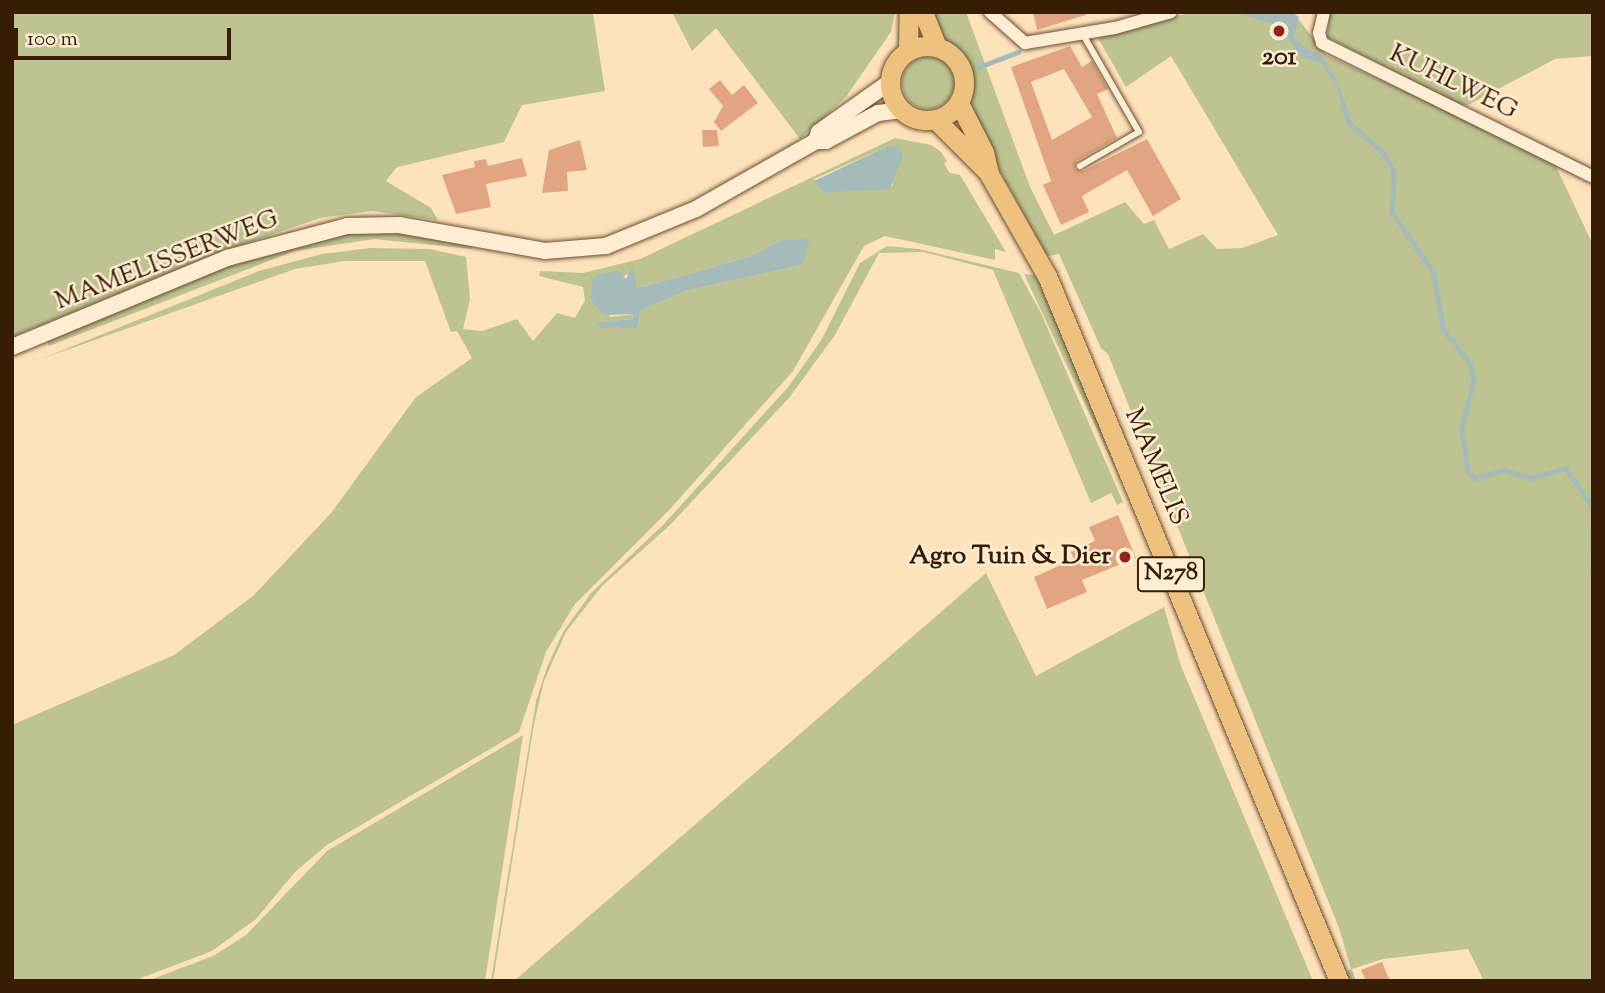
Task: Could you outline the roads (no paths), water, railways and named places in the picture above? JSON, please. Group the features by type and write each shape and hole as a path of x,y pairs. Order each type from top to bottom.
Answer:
{"main road":[{"path":"908,51 909,12"},
{"path":"923,12 937,47"},
{"path":"902,110 890,82 894,66 908,51 937,47 953,56 963,72 959,103 935,119"},
{"name":"MAMELIS","path":"959,103 984,152 989,173 1058,301 1339,981"},
{"name":"N278","path":"902,110 917,119 935,119"},
{"name":"MAMELIS","path":"935,119 989,173"}],"street":[{"path":"990,12 1025,43 1171,12"},
{"name":"KUHLWEG","path":"1324,12 1319,33 1322,43 1593,177"},
{"name":"MAMELISSERWEG","path":"816,141 819,132 890,82"},
{"name":"MAMELISSERWEG","path":"12,347 227,258 346,226 399,225 545,251 606,246 696,209 816,141 826,141 878,113 902,110"}],"lane":[{"path":"1080,166 1139,132 1082,31"}],"water":[{"path":"1234,12 1291,12 1299,17 1294,37 1308,50 1319,53 1334,74 1347,106 1342,109 1337,88 1321,62 1302,57 1279,26"},
{"path":"898,146 903,156 890,189 825,193 814,181 886,147"},
{"path":"779,241 810,241 802,265 689,290 641,310 637,328 601,328 598,322 632,319 634,314 604,315 591,300 592,280 599,274 617,270 626,279 632,267 637,287 642,287 751,256"}],"waterway":[{"path":"979,67 1018,52"},
{"path":"1343,103 1350,124 1382,151 1394,171 1392,212 1434,273 1443,328 1470,364 1474,381 1462,427 1468,472 1476,478 1504,470 1531,478 1566,468 1593,508"},
{"path":"1593,534 1593,547"}],"place":[{"name":"201","path":"1279,31"},
{"name":"Agro Tuin & Dier","path":"1125,557"}]}
